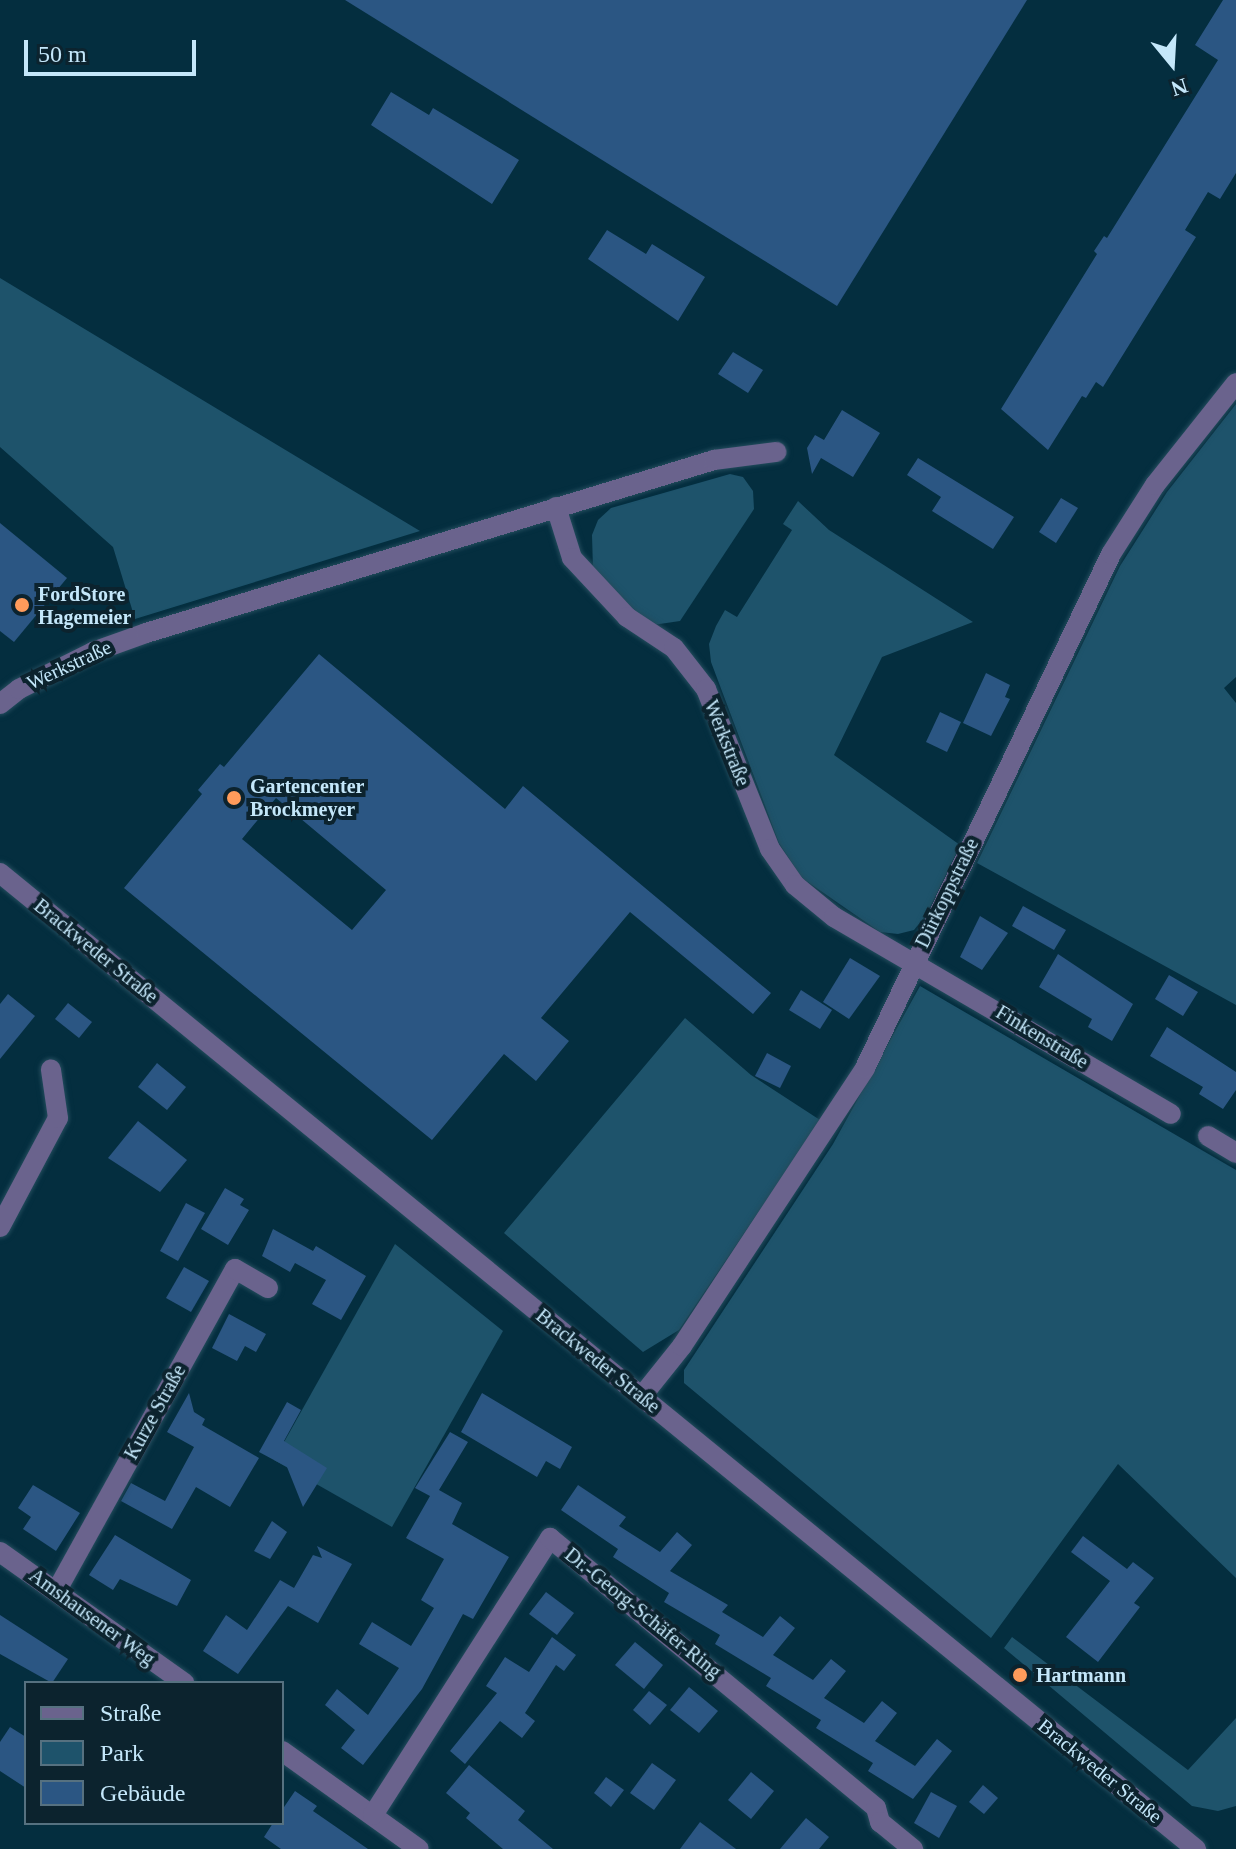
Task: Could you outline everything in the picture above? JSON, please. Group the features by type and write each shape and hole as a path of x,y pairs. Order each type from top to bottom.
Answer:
{"street":[{"name":"Dürkoppstraße","path":"642,1396 682,1346 865,1068 1111,554 1155,485 1236,383"},
{"name":"Werkstraße","path":"0,704 19,689 93,652 146,633 714,460 776,452"},
{"name":"Werkstraße","path":"556,507 572,558 627,617 674,648 706,689 770,849 795,885 834,917 914,961"},
{"name":"Brackweder Straße","path":"0,873 1196,1849"},
{"name":"Finkenstraße","path":"914,961 1171,1114"},
{"path":"0,1227 58,1118 51,1070"},
{"path":"1208,1136 1236,1153"},
{"name":"Kurze Straße","path":"57,1590 235,1269 268,1288"},
{"name":"Dr.-Georg-Schäfer-Ring","path":"373,1815 550,1538 876,1808 880,1822 913,1849"},
{"name":"Amshausener Weg","path":"0,1552 181,1681"},
{"path":"284,1752 419,1849"}],"green space":[{"path":"0,278 420,531 135,619 113,547 0,447"},
{"path":"1236,404 1236,677 1224,688 1236,703 1236,1005 977,863 1120,566 1167,492"},
{"path":"730,474 743,477 753,491 754,509 680,621 653,625 639,618 593,569 592,535 598,520 611,508"},
{"path":"798,501 829,530 973,622 882,657 834,755 960,845 926,915 914,930 898,934 880,932 802,878 779,843 711,662 709,644 716,626 725,610 737,617 792,530 783,524"},
{"path":"920,986 1236,1170 1236,1578 1118,1464 991,1638 684,1383 684,1370 833,1144"},
{"path":"685,1018 751,1075 820,1120 679,1330 643,1352 504,1233"},
{"path":"395,1244 503,1331 392,1527 274,1460"},
{"path":"1012,1637 1188,1770 1236,1718 1236,1806 1218,1811 1192,1806 1004,1648"}],"building":[{"path":"345,0 1027,0 837,306"},
{"path":"1223,0 1236,0 1236,173 1220,199 1208,192 1185,230 1196,237 1103,387 1096,382 1086,398 1082,396 1048,450 1001,409 1097,254 1094,251 1104,236 1107,238 1218,60 1195,45"},
{"path":"391,92 429,115 433,108 519,160 492,204 371,125"},
{"path":"607,230 646,254 652,244 705,277 678,321 588,259"},
{"path":"733,352 763,370 748,393 718,374"},
{"path":"842,410 880,433 853,477 821,458 812,474 807,448 815,435 824,440"},
{"path":"918,458 1014,517 993,549 932,511 941,497 907,475"},
{"path":"1061,498 1078,508 1056,543 1039,532"},
{"name":"FordStore Hagemeier","path":"0,523 67,578 14,642 0,631"},
{"path":"319,654 505,809 523,786 771,993 753,1014 630,912 541,1018 569,1041 536,1081 504,1054 432,1140 124,888 202,794 198,790 220,764 224,767","holes":["276,798 386,890 352,930 242,839"]},
{"path":"986,673 1010,685 1005,697 1010,699 991,736 963,723"},
{"path":"940,712 961,722 947,752 926,742"},
{"path":"1023,906 1066,930 1054,950 1012,926"},
{"path":"980,916 1008,933 982,970 960,957"},
{"path":"1058,954 1133,1004 1112,1041 1088,1027 1092,1019 1039,987"},
{"path":"850,958 880,976 849,1019 823,1002"},
{"path":"1169,975 1198,992 1183,1016 1155,999"},
{"path":"801,990 832,1010 820,1029 789,1010"},
{"path":"8,994 35,1016 0,1059 0,1004"},
{"path":"68,1003 92,1022 79,1038 55,1019"},
{"path":"1167,1027 1236,1072 1236,1090 1223,1109 1199,1094 1203,1087 1150,1056"},
{"path":"767,1053 791,1066 780,1088 755,1076"},
{"path":"157,1063 186,1087 167,1110 138,1087"},
{"path":"138,1121 187,1160 160,1192 108,1158"},
{"path":"225,1188 244,1199 240,1205 249,1210 228,1245 201,1229"},
{"path":"186,1203 205,1213 178,1261 160,1251"},
{"path":"273,1229 313,1251 316,1246 366,1276 341,1320 312,1304 326,1280 295,1263 290,1272 262,1256"},
{"path":"184,1267 209,1281 191,1312 166,1298"},
{"path":"229,1314 266,1334 256,1352 245,1346 237,1361 212,1348"},
{"path":"189,1393 194,1412 205,1419 202,1425 259,1458 230,1507 196,1487 172,1529 121,1501 131,1483 165,1501 194,1447 167,1432"},
{"path":"482,1393 572,1447 560,1469 546,1461 537,1477 461,1432"},
{"path":"287,1402 301,1410 284,1441 327,1468 303,1507 287,1467 259,1452"},
{"path":"450,1432 468,1442 439,1490 462,1503 452,1524 509,1557 473,1619 463,1614 422,1689 363,1765 341,1748 355,1730 325,1705 337,1689 368,1715 399,1668 359,1644 372,1622 411,1646 434,1608 421,1600 444,1559 406,1538 430,1496 415,1488"},
{"path":"33,1485 80,1513 56,1551 23,1529 31,1517 18,1508"},
{"path":"578,1485 626,1517 619,1526 660,1552 677,1532 692,1545 670,1571 728,1605 722,1612 763,1637 780,1616 795,1628 773,1655 813,1680 831,1659 846,1671 824,1698 864,1723 882,1701 897,1713 875,1741 915,1766 937,1739 952,1751 913,1799 868,1771 873,1763 816,1728 821,1720 766,1686 771,1678 715,1644 720,1635 664,1602 669,1593 613,1557 618,1549 561,1510"},
{"path":"272,1521 287,1532 270,1559 254,1551"},
{"path":"115,1535 191,1580 177,1606 120,1579 113,1590 89,1575"},
{"path":"1083,1536 1127,1569 1133,1562 1154,1578 1134,1603 1140,1607 1098,1662 1066,1637 1110,1581 1071,1552"},
{"path":"317,1546 352,1564 318,1623 288,1606 238,1674 203,1651 226,1615 247,1630 280,1580 294,1588 313,1555 322,1558"},
{"path":"546,1592 574,1613 557,1635 529,1614"},
{"path":"0,1615 68,1659 53,1681 48,1681 0,1654"},
{"path":"552,1637 576,1655 564,1671 556,1665 525,1713 535,1721 522,1738 500,1721 465,1764 450,1751 497,1693 486,1686 505,1657 529,1672"},
{"path":"635,1642 663,1665 644,1689 615,1665"},
{"path":"689,1687 718,1711 699,1733 670,1710"},
{"path":"649,1691 667,1705 650,1725 633,1710"},
{"path":"10,1727 24,1736 24,1787 0,1771 0,1742"},
{"path":"652,1763 676,1780 654,1810 630,1793"},
{"path":"469,1765 525,1811 518,1820 553,1849 503,1849 466,1818 470,1813 446,1793"},
{"path":"751,1772 774,1791 751,1819 728,1800"},
{"path":"606,1777 624,1790 611,1807 594,1793"},
{"path":"983,1785 998,1798 984,1814 969,1802"},
{"path":"295,1791 317,1806 313,1811 368,1849 281,1849 264,1837 272,1825 284,1825 284,1807"},
{"path":"931,1792 957,1806 939,1838 914,1823"},
{"path":"806,1818 829,1837 819,1849 780,1849"},
{"path":"700,1822 736,1849 680,1849"}],"place":[{"name":"FordStore Hagemeier","path":"22,605"},
{"name":"Gartencenter Brockmeyer","path":"234,798"},
{"name":"Hartmann","path":"1020,1675"}]}
